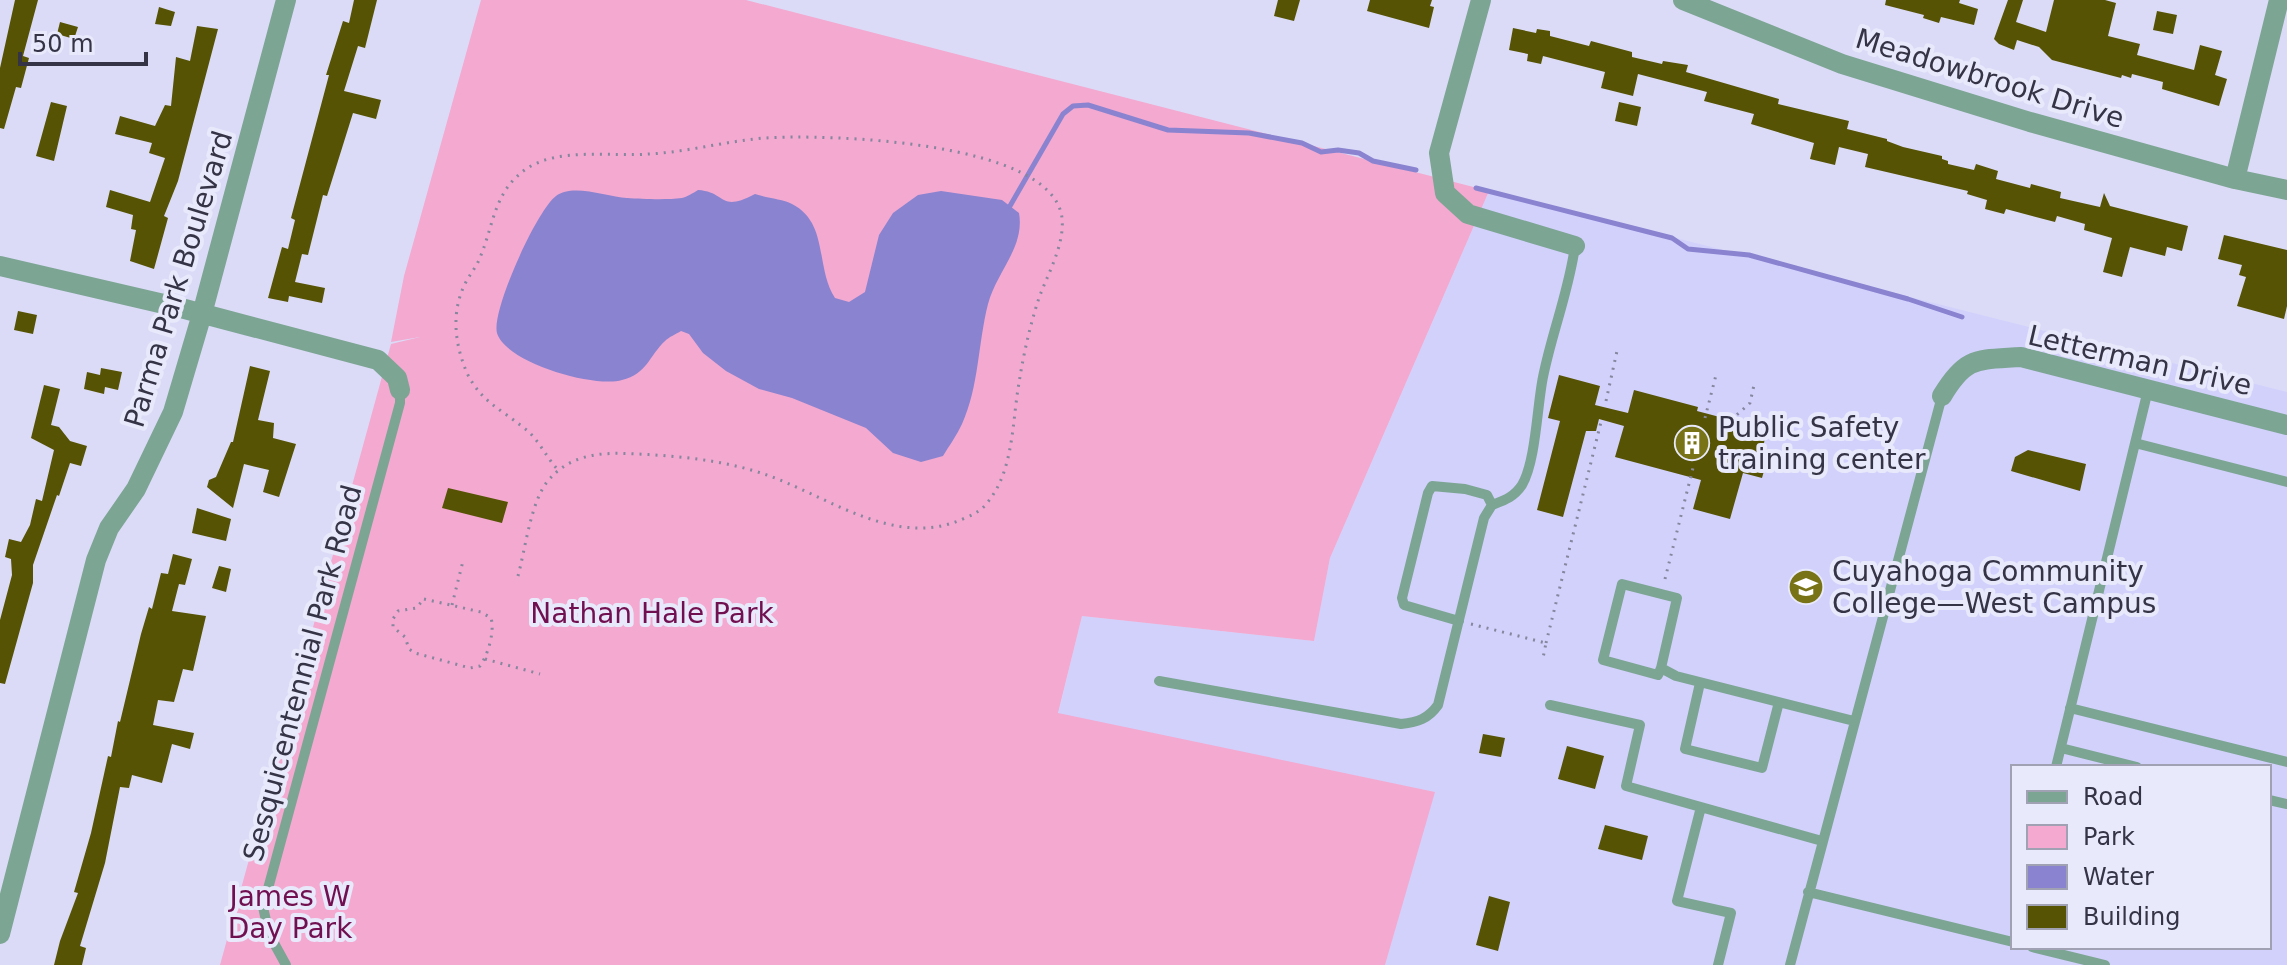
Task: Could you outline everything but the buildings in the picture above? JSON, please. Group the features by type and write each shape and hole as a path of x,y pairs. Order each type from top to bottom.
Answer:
{"street":[{"name":"Parma Park Boulevard","path":"0,934 96,560 109,528 136,489 173,412 286,0"},
{"path":"1481,0 1439,153 1445,193 1468,214 1575,246"},
{"name":"Meadowbrook Drive","path":"1683,0 1842,64 2030,122 2235,179 2287,190"},
{"path":"2235,179 2279,0"},
{"path":"0,266 378,360 397,378 400,390"},
{"name":"Letterman Drive","path":"1942,396 1957,372 1980,360 2021,357 2287,425"}],"lane":[{"path":"1159,681 1401,724 1418,722 1431,715 1438,705 1484,518 1492,505 1510,499 1522,484 1543,375 1570,285 1575,246"},
{"name":"Sesquicentennial Park Road","path":"286,965 269,934 263,907 400,403 400,390"},
{"path":"2057,765 2148,390"},
{"path":"1790,965 1942,396"},
{"path":"2135,443 2287,482"},
{"path":"1459,621 1418,611 1404,605 1402,598 1428,493 1432,486 1465,489 1487,495 1492,505"},
{"path":"1622,584 1677,598 1661,668 1658,675 1603,660 1622,584"},
{"path":"1661,668 1700,683 1854,721"},
{"path":"1700,683 1685,749 1747,765 1762,768 1779,702"},
{"path":"1550,705 1640,725 1626,786 1822,841"},
{"path":"2070,708 2287,762"},
{"path":"2061,748 2129,765"},
{"path":"1701,807 1677,901 1731,913 1718,965"},
{"path":"1808,892 2011,942"},
{"path":"2040,949 2105,965"}],"path":[{"path":"518,576 539,493 557,471 580,457 599,454 692,458 757,472 870,520 895,526 941,526 980,511 990,501 1005,471 1032,321 1061,231 1059,209 1054,197 1040,185 1009,168 983,157 953,150 886,142 796,137 734,140 654,154 568,155 525,170 509,183 495,206 484,245 458,304 457,338 466,370 479,391 496,410 529,431 557,471"},
{"path":"1606,401 1617,351"},
{"path":"1705,418 1716,375"},
{"path":"1731,420 1750,403 1754,385"},
{"path":"1543,658 1601,422"},
{"path":"1665,579 1694,464"},
{"path":"547,469 557,471"},
{"path":"452,605 463,561"},
{"path":"424,599 452,605 491,618 493,624 485,659 480,666 470,668 415,653 409,649 405,637 393,627 398,611 416,608 424,599"},
{"path":"1459,621 1546,643"},
{"path":"485,659 540,674"}],"shaded area":[{"name":"Cuyahoga Community College—West Campus","path":"1489,191 2287,392 2287,965 1385,965 1434,792 1058,714 1082,616 1314,641 1330,558"}],"green space":[{"path":"481,0 746,0 1489,191 1330,558 1314,641 1082,616 1058,713 1435,792 1385,965 220,965 391,344 420,337 391,342 404,276"}],"water":[{"path":"698,190 729,202 755,194 788,202 804,212 817,234 825,273 835,298 849,302 865,292 879,235 893,213 918,195 941,191 1002,200 1019,213 1018,237 988,304 968,410 943,456 921,462 893,453 866,428 792,398 759,389 726,371 703,353 689,334 681,331 665,341 637,373 609,382 552,371 516,354 504,344 497,333 497,321 508,284 527,240 556,196 563,192 581,191 627,198 669,199 684,197"}],"waterway":[{"path":"1010,206 1063,114 1073,106 1088,105 1168,130 1249,133 1302,143 1321,152 1338,150 1359,153 1373,161 1416,170"},
{"path":"1476,188 1672,238 1688,249 1749,255 1962,317"}],"place":[{"name":"Public Safety training center","path":"1692,443"},
{"name":"Cuyahoga Community College—West Campus","path":"1806,587"}],"park label":[{"name":"Nathan Hale Park","path":"652,613"},
{"name":"James W Day Park","path":"290,912"}]}
